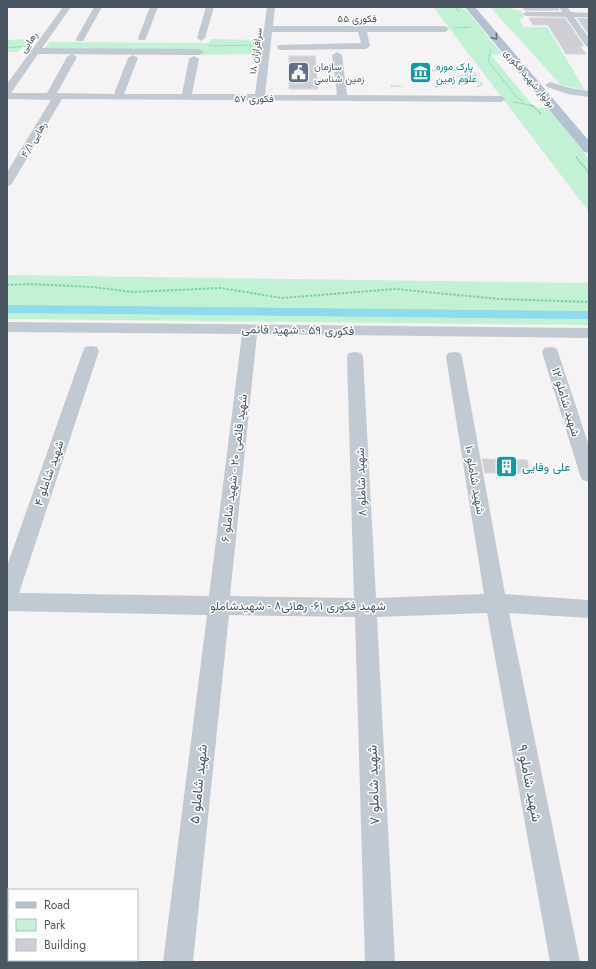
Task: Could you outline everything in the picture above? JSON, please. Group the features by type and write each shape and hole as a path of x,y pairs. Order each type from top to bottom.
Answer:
{"main road":[{"name":"بولوار شهید فکوری","path":"481,7 564,101"},
{"name":"بولوار شهید فکوری","path":"466,10 552,105 589,149"}],"street":[{"name":"رهایی","path":"7,91 19,68 46,41 67,7"},
{"path":"90,41 77,40 98,7"},
{"path":"153,42 139,40 154,7"},
{"path":"186,97 197,47 210,7"},
{"name":"سرافرازان ۱۸","path":"260,98 271,7"},
{"path":"523,12 566,11 589,15"},
{"path":"566,11 589,44"},
{"name":"فکوری ۵۵","path":"268,29 445,29"},
{"path":"282,47 366,46 362,29"},
{"path":"35,51 197,47"},
{"path":"337,55 342,98"},
{"name":"رهایی ۴/۱","path":"7,182 54,97 72,57"},
{"path":"118,97 133,58"},
{"path":"550,85 588,94"},
{"path":"564,101 588,94"},
{"name":"فکوری ۵۷","path":"7,96 501,99"},
{"name":"فکوری ۵۹ - شهید قائمی","path":"7,327 589,333"},
{"name":"شهید قائمی ۲۰ - شهید شاملو ۶","path":"218,606 250,330"},
{"name":"شهید شاملو ۴","path":"7,596 91,351"},
{"name":"شهید شاملو ۱۲","path":"550,352 589,475"},
{"name":"شهید شاملو ۸","path":"355,357 366,608"},
{"name":"شهید شاملو ۱۰","path":"454,357 496,603"},
{"name":"شهید فکوری ۶۱- رهائی۸ - شهیدشاملو","path":"7,602 366,608 496,603 589,609"},
{"name":"شهید شاملو ۹","path":"496,603 565,962"},
{"name":"شهید شاملو ۵","path":"178,962 218,606"},
{"name":"شهید شاملو ۷","path":"366,608 380,962"}],"path":[{"path":"454,7 466,10"},
{"path":"445,29 472,26 468,22"},
{"path":"491,50 488,61 517,98 523,101 523,104"},
{"path":"427,71 472,70 476,75 436,87 430,87"},
{"path":"436,87 447,79 465,75"},
{"path":"388,86 402,86"},
{"path":"501,99 533,106 552,105"},
{"path":"7,285 60,285 133,292 221,288 282,298 395,289 508,299 555,302 589,302"}],"green space":[{"path":"433,7 460,7 468,12 502,54 491,55 535,108 547,107 589,159 589,212"},
{"path":"490,7 510,7 511,9 521,11 524,17 520,19 520,21 524,27 547,27 585,90 561,85"},
{"path":"29,39 18,52 7,52 7,40"},
{"path":"211,39 261,40 258,54 190,55 43,50 50,42 209,43"},
{"path":"7,275 589,283 589,325 7,319"}],"building":[{"path":"523,7 558,7 559,10 525,11"},
{"path":"529,18 565,18 584,46 580,46 586,54 566,54 548,25 533,25"},
{"path":"577,18 589,18 589,35"},
{"name":"سازمان زمین شناسی","path":"289,56 315,56 318,89 289,89"},
{"name":"علی وفایی","path":"482,459 527,460 530,473 485,473"}],"waterway":[{"path":"7,309 589,315"}],"place":[{"name":"سازمان زمین شناسی","path":"299,72"},
{"name":"پارک موزه علوم زمین","path":"420,72"},
{"name":"علی وفایی","path":"506,467"}]}
